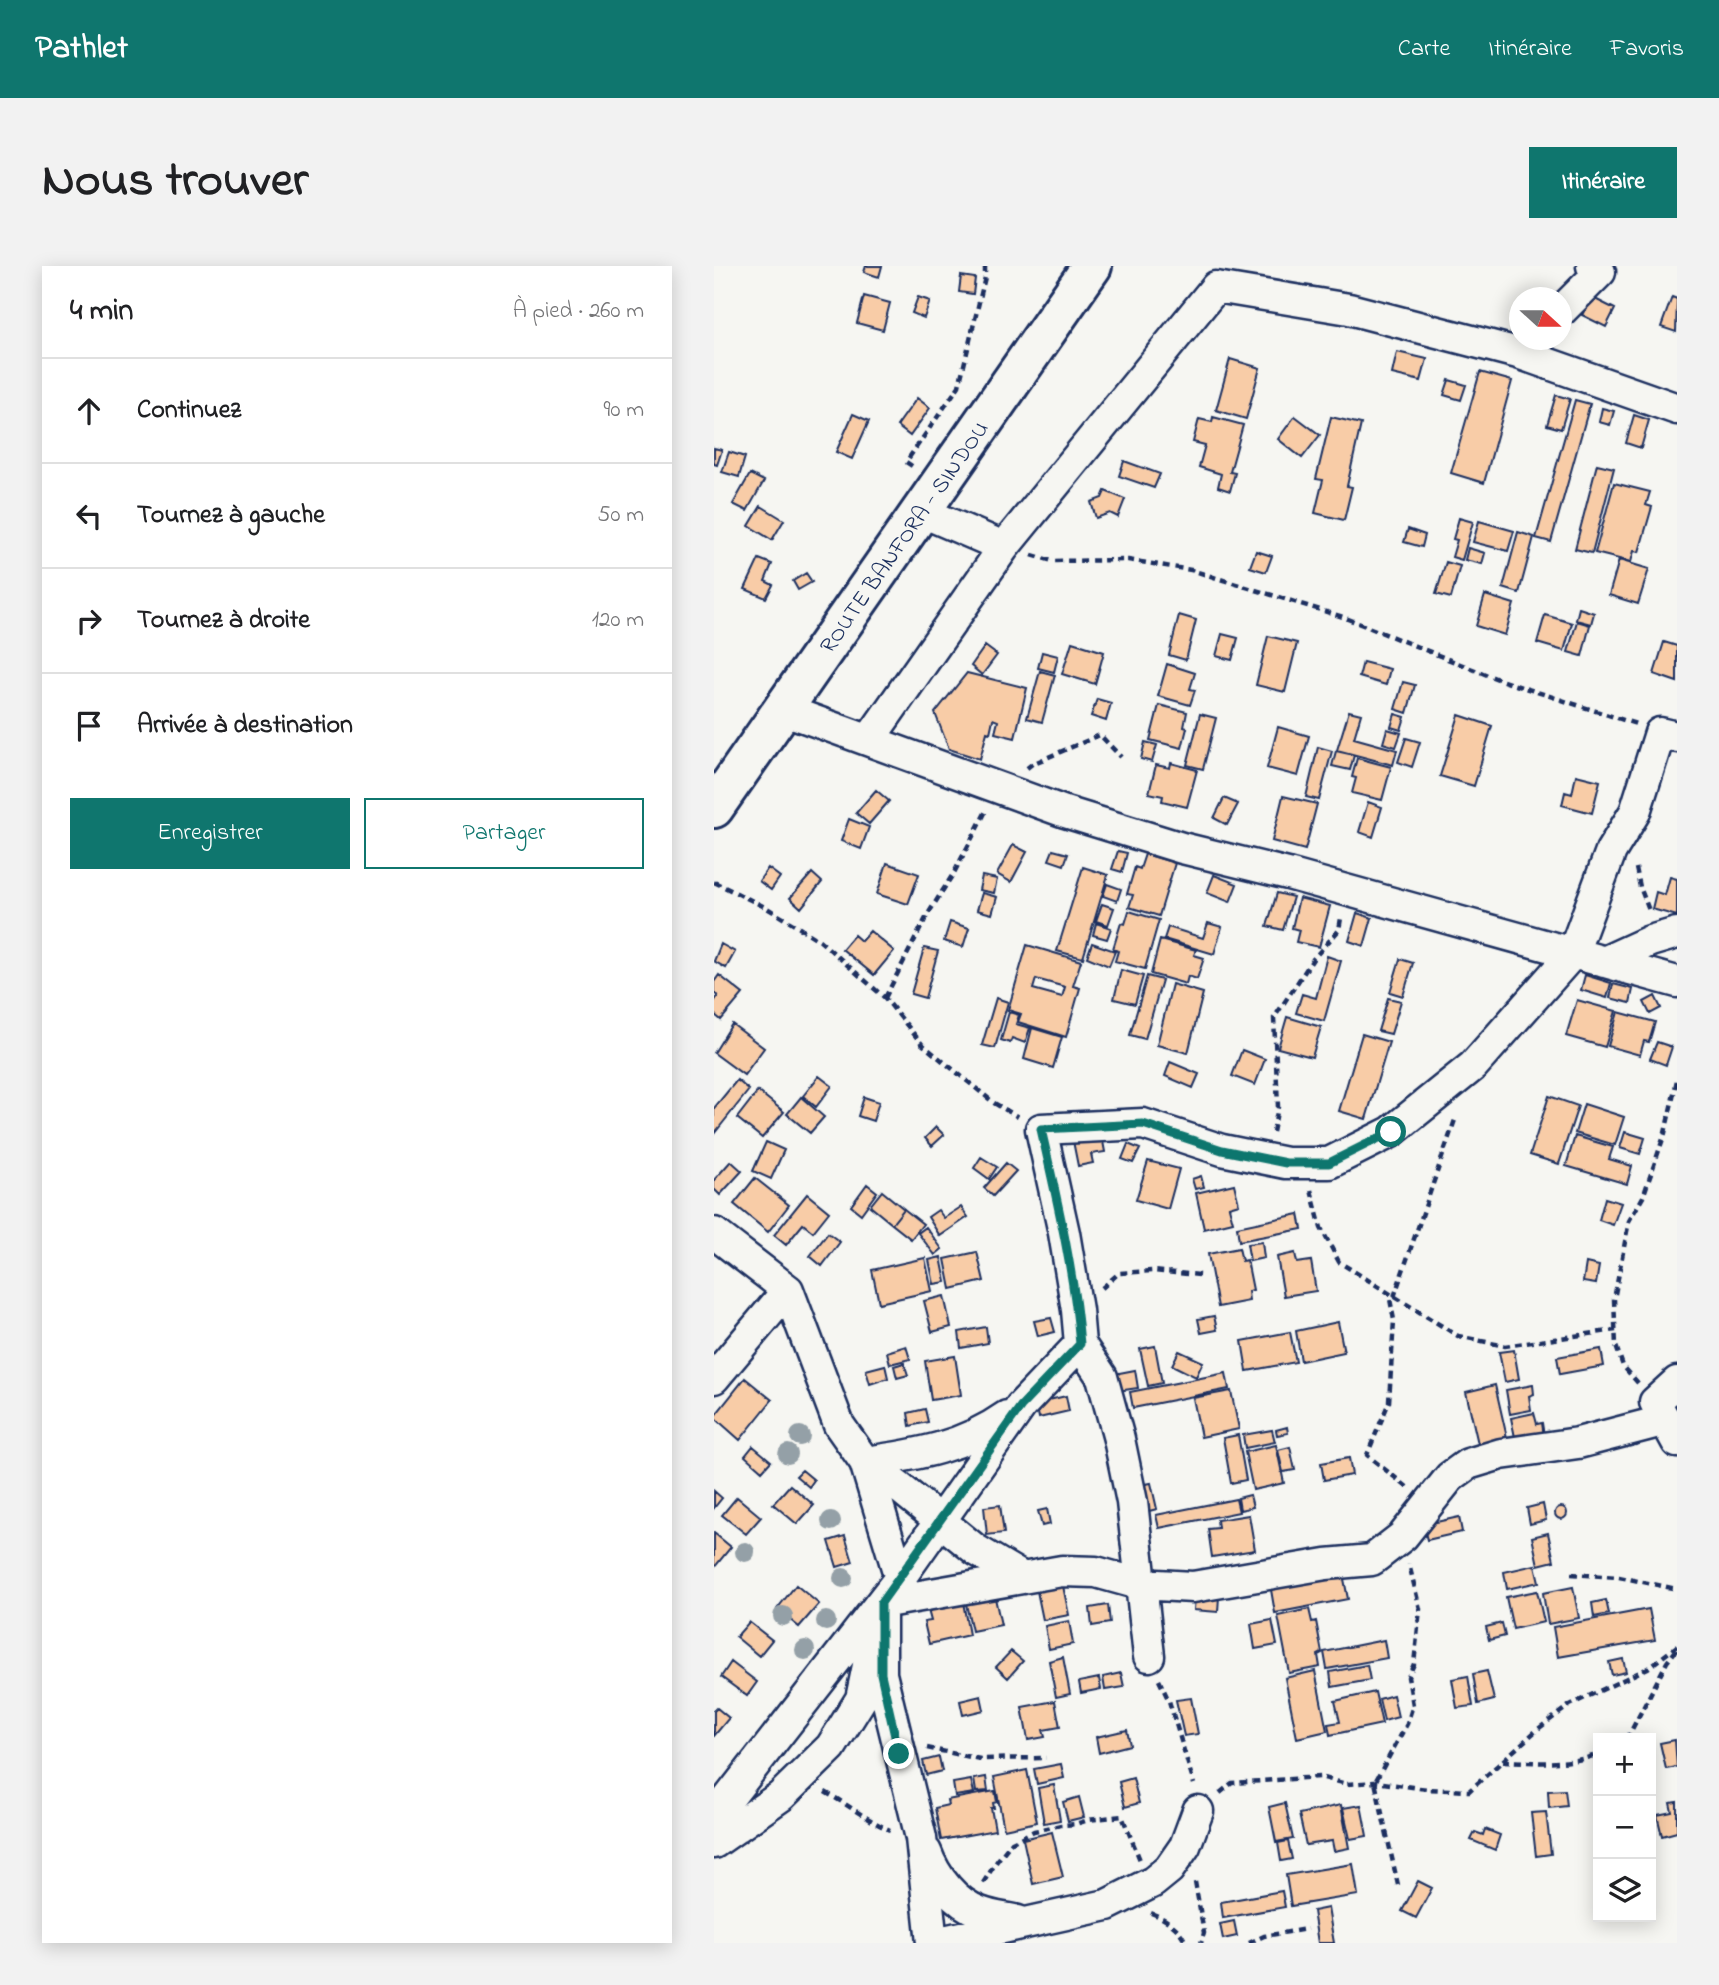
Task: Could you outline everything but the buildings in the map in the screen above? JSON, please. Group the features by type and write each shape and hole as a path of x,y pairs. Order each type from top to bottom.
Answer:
{"main road":[{"name":"ROUTE BANFORA - SINDOU","path":"714,808 1092,266"}],"street":[{"path":"1572,300 1600,272 1592,266"},
{"path":"869,740 1004,547 1223,276 1349,309 1509,343"},
{"path":"1534,350 1674,409"},
{"path":"929,498 1004,547"},
{"path":"782,709 997,789 1182,848 1347,890 1677,982"},
{"path":"1149,1657 1132,1502 1102,1377 1080,1344 1064,1233 1041,1129 1143,1124 1222,1150 1286,1163 1329,1163 1391,1132 1473,1066 1573,953 1611,850 1635,811 1668,735"},
{"path":"1604,962 1672,935"},
{"path":"714,1233 788,1290 839,1425 865,1462 976,1549 1023,1578"},
{"path":"714,1378 788,1290"},
{"path":"714,1817 900,1578 1021,1406 1080,1344"},
{"path":"881,1603 1062,1571 1096,1572 1139,1584 1193,1587 1326,1564 1372,1560 1403,1536 1450,1477 1468,1464 1501,1454 1578,1443 1666,1421 1677,1382"},
{"path":"865,1462 903,1457 947,1446 985,1432 1021,1406"},
{"path":"865,1462 900,1578"},
{"path":"881,1603 881,1674 921,1838 930,1862 943,1884 969,1907 981,1913 1025,1922"},
{"path":"714,1843 781,1796 831,1747 861,1699 881,1603"},
{"path":"921,1838 934,1943 1107,1905 1153,1882 1169,1869 1185,1846 1198,1811"}],"path":[{"path":"929,498 906,462 959,386 985,277 985,266"},
{"path":"1004,547 1052,561 1128,560 1191,570 1343,617 1511,684 1668,735"},
{"path":"885,998 997,789 1011,782 1032,764 1100,735 1121,757"},
{"path":"1636,866 1640,887 1650,913 1672,935"},
{"path":"714,881 767,908 819,940 885,998 922,1044 994,1103 1041,1129"},
{"path":"1260,1158 1272,1134 1278,1107 1274,1017 1313,959 1339,930 1347,890"},
{"path":"1666,1421 1623,1366 1616,1346 1614,1299 1629,1221 1643,1196 1665,1133 1677,1080"},
{"path":"1423,1509 1421,1497 1367,1455 1389,1402 1394,1320 1390,1299 1394,1297 1457,1114"},
{"path":"1304,1163 1321,1228 1339,1262 1458,1336 1505,1346 1616,1330"},
{"path":"1077,1310 1119,1273 1153,1271 1200,1275"},
{"path":"1398,1885 1375,1783 1407,1724 1413,1705 1408,1678 1414,1664 1420,1609 1403,1536"},
{"path":"1571,1574 1619,1577 1677,1589"},
{"path":"1198,1811 1232,1783 1320,1777 1347,1784 1375,1783 1469,1791 1538,1729 1570,1706 1648,1668 1677,1648"},
{"path":"1630,1733 1677,1648"},
{"path":"896,1739 980,1759 1046,1758"},
{"path":"1502,1761 1555,1762 1593,1756"},
{"path":"849,1805 872,1822 894,1832 921,1838"},
{"path":"969,1907 1012,1842 1034,1831 1076,1824 1088,1819 1122,1816 1137,1855 1153,1882"},
{"path":"1249,1943 1264,1936 1307,1929"}],"route":[{"path":"899,1754 881,1674 881,1603 1021,1406 1080,1344 1064,1233 1041,1129 1143,1124 1222,1150 1286,1163 1329,1163 1391,1132"}]}
